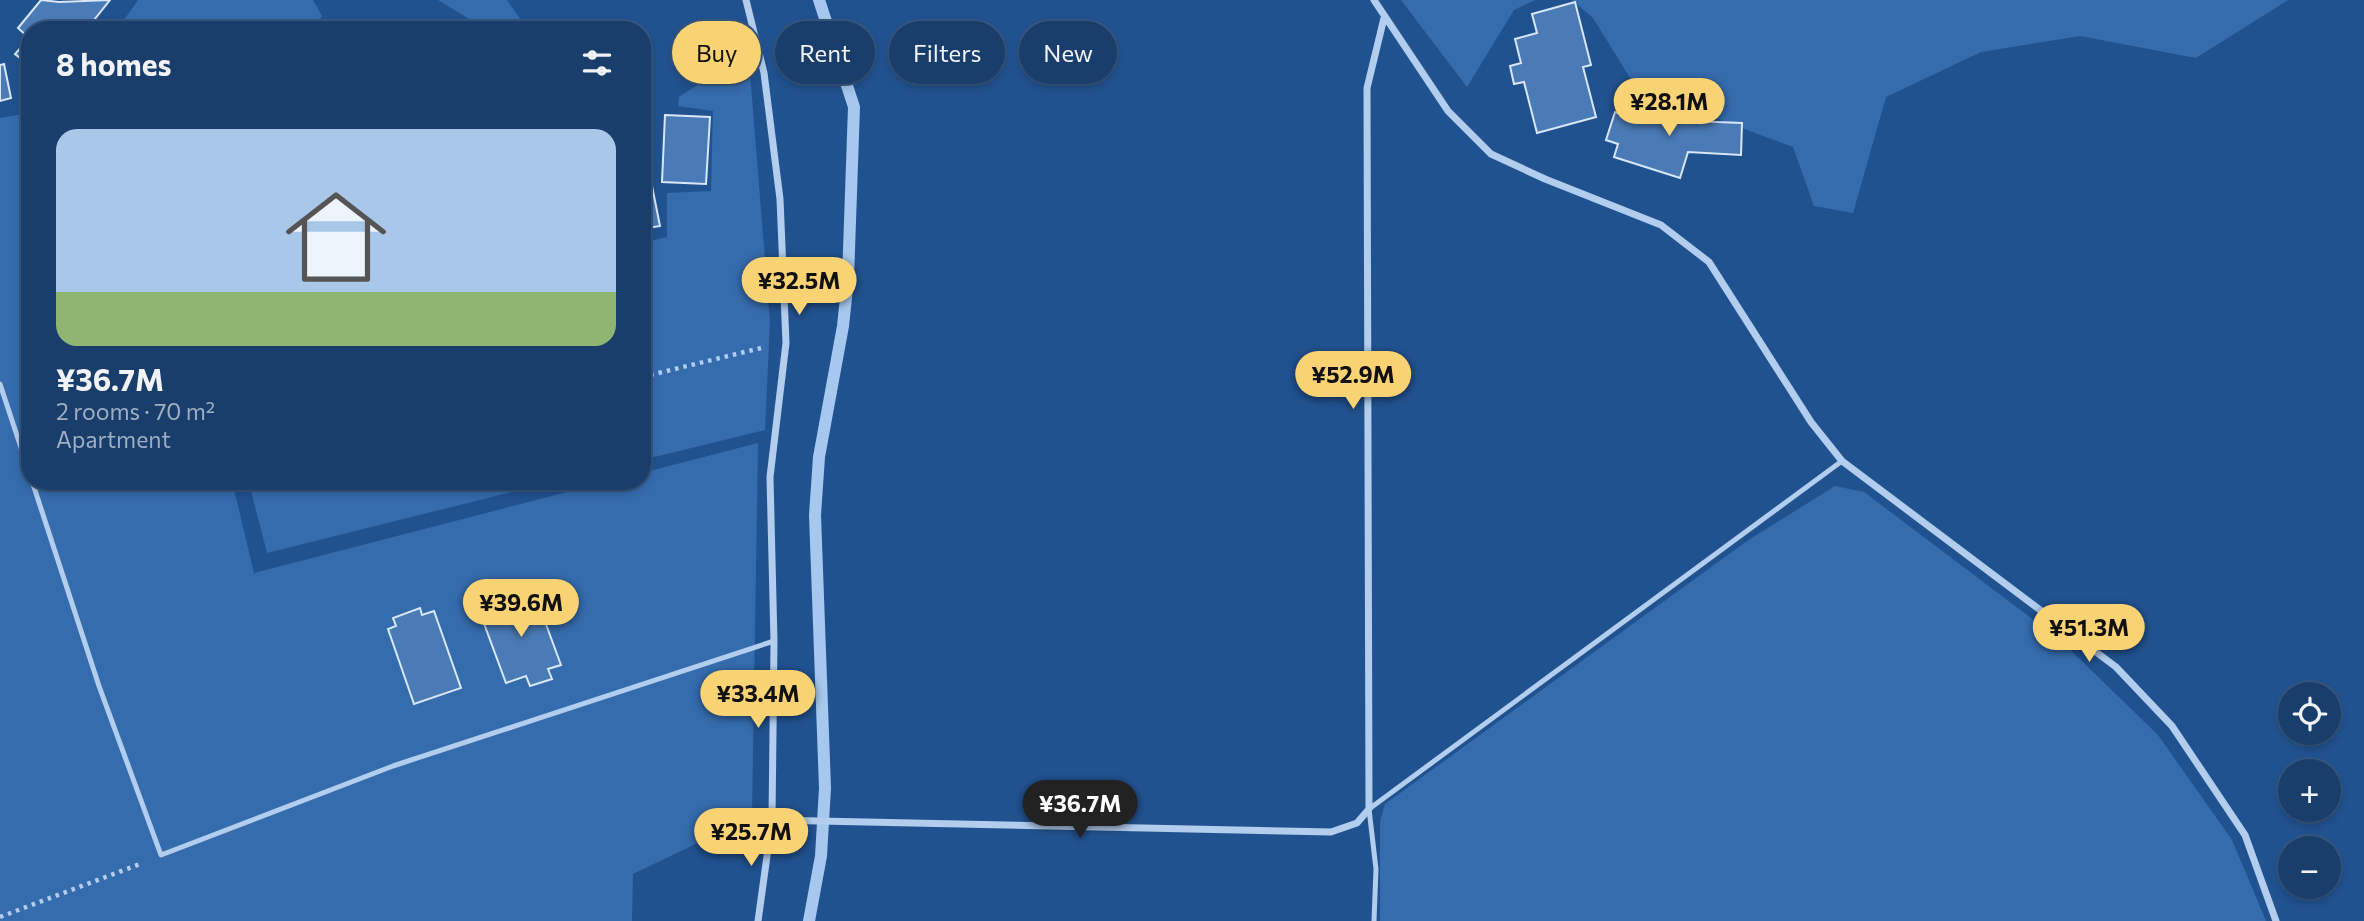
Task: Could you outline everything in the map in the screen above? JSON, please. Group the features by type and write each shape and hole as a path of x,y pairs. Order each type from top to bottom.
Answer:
{"street":[{"path":"746,0 764,73 780,199 786,342 770,477 774,641 772,820 758,921"},
{"path":"1374,0 1448,111 1491,153 1545,179 1661,225 1709,262 1811,422 1842,461 2116,667 2172,726 2245,835 2276,921"},
{"path":"772,820 1331,832 1357,823 1369,809 1367,88 1384,18"}],"lane":[{"path":"0,384 21,448"},
{"path":"1374,921 1376,869 1369,809 1842,461"},
{"path":"35,490 99,687 161,855 393,766 774,641"}],"path":[{"path":"651,375 786,342"},
{"path":"0,917 161,855"}],"shaded area":[{"path":"138,0 313,0 322,16 318,21 123,21"},
{"path":"438,0 507,0 522,21 472,21"},
{"path":"1401,0 1535,0 1514,10 1467,87"},
{"path":"1572,0 2288,0 2196,58 2080,36 1981,52 1886,97 1853,213 1814,206 1793,147 1637,89 1593,18"},
{"path":"699,84 751,84 770,322 765,430 651,458 651,241 667,237 667,193 711,191 713,111 678,106 679,97"},
{"path":"21,114 21,490 234,490 254,573 575,490 651,490 651,471 758,443 752,817 633,874 632,921 0,921 0,118"},
{"path":"1835,486 1864,492 2059,639 2158,735 2232,840 2266,921 1380,921 1380,821 1385,804 1747,541"},
{"path":"251,490 520,490 267,553"}],"building":[{"path":"41,0 110,0 93,21 24,21"},
{"path":"1575,2 1591,65 1583,67 1596,117 1537,133 1524,82 1514,84 1510,66 1521,63 1515,39 1537,33 1532,14"},
{"path":"21,47 21,59 15,54"},
{"path":"4,64 11,98 0,101 0,65"},
{"path":"1627,101 1692,121 1742,123 1741,155 1688,152 1680,178 1614,157 1618,144 1606,140 1615,112 1623,115"},
{"path":"665,115 710,117 706,184 662,182"},
{"path":"651,181 660,226 651,228"},
{"path":"533,589 561,665 548,669 552,679 530,686 526,676 506,683 479,610"},
{"path":"420,608 422,615 434,611 461,688 414,704 388,629 396,626 393,618"}],"waterway":[{"path":"809,921 821,856 825,788 815,515 819,457 843,326 848,279 854,107 819,0"}]}
